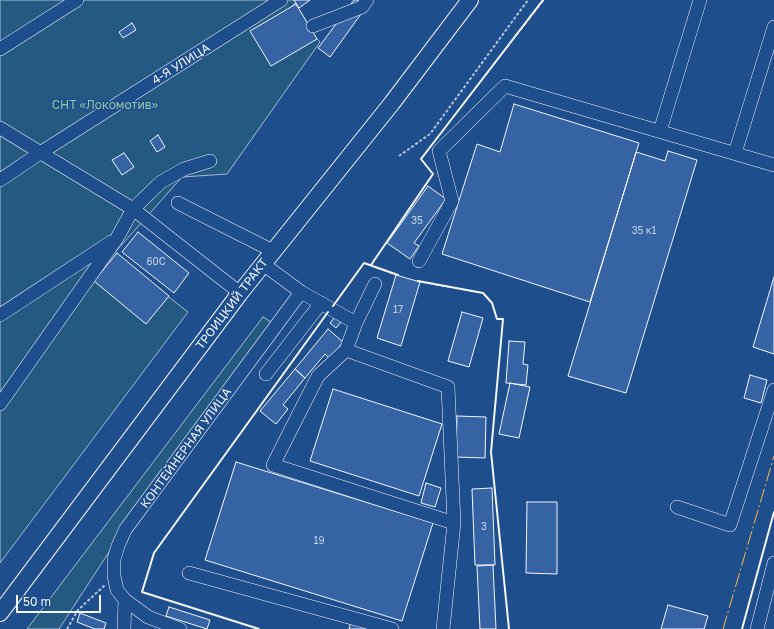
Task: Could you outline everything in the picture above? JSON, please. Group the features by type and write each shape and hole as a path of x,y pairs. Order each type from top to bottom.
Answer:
{"main road":[{"name":"ТРОИЦКИЙ ТРАКТ","path":"0,613 240,293 392,103 470,0"}],"street":[{"path":"0,49 77,0"},
{"name":"4-Я УЛИЦА","path":"0,180 281,0"},
{"path":"313,26 362,7 367,0"},
{"path":"660,131 700,0"},
{"path":"734,153 774,27"},
{"path":"420,261 452,201 439,152 505,86 774,165"},
{"path":"0,128 133,209 240,293"},
{"path":"0,404 117,238 133,209 161,182 184,169 210,161"},
{"path":"178,203 273,250"},
{"path":"0,315 117,238"},
{"path":"263,264 300,292 356,323"},
{"path":"375,284 356,323 346,350 318,376 273,465 454,523"},
{"name":"КОНТЕЙНЕРНАЯ УЛИЦА","path":"180,629 148,617 125,600 117,590 114,576 114,559 118,546 125,530 300,292"},
{"path":"266,374 321,304"},
{"path":"346,350 448,387 454,523 443,629"},
{"path":"677,507 730,525 774,390"},
{"path":"757,629 774,563"},
{"path":"189,573 392,629"},
{"path":"124,629 125,600"}],"path":[{"path":"399,156 430,134 528,0"},
{"path":"67,629 78,610 114,576"}],"green space":[{"name":"СНТ «Локомотив»","path":"0,0 299,0 290,8 320,42 227,174 182,177 102,267 154,308 165,294 188,312 0,563"},
{"path":"263,317 271,322 146,495 59,629 27,629"}],"building":[{"path":"294,0 310,0 299,8"},
{"path":"354,0 357,0 366,7 330,57 318,48"},
{"path":"296,4 317,39 271,66 250,31"},
{"path":"132,23 136,30 123,38 119,32"},
{"path":"514,104 639,143 590,302 442,254 477,144 500,152"},
{"path":"158,135 165,147 157,152 150,141"},
{"path":"668,151 697,160 626,393 568,376 636,152 665,161"},
{"path":"124,153 134,167 122,175 112,160"},
{"path":"428,186 446,199 414,243 419,246 410,259 387,243"},
{"path":"138,232 189,273 174,293 122,252"},
{"path":"117,253 169,296 146,324 94,281"},
{"path":"396,275 420,282 401,346 377,338"},
{"path":"774,277 774,354 753,347"},
{"path":"462,312 483,318 469,367 448,361"},
{"path":"335,317 341,322 336,328 330,323"},
{"path":"328,329 343,342 330,359 325,354 305,378 295,369"},
{"path":"509,341 525,342 523,364 528,365 526,385 506,383"},
{"path":"295,369 305,378 283,405 288,409 276,424 260,411"},
{"path":"750,375 767,380 761,403 744,398"},
{"path":"510,383 530,387 519,438 499,434"},
{"path":"333,389 442,424 419,496 310,461"},
{"path":"457,416 486,417 485,458 456,457"},
{"path":"236,462 433,523 402,621 205,560"},
{"path":"426,483 441,488 435,507 421,503"},
{"path":"492,488 495,565 475,565 472,489"},
{"path":"527,502 557,502 557,574 526,573"},
{"path":"493,565 496,629 480,629 477,566"},
{"path":"668,605 708,616 704,629 661,629"},
{"path":"169,607 210,620 207,629 166,616"},
{"path":"80,613 106,623 104,629 95,629 77,622"},
{"path":"351,622 372,629 349,629"}],"fence":[{"path":"421,159 544,0"},
{"path":"359,270 364,263 396,275"},
{"path":"420,282 483,293 492,303 497,319 503,319"}],"wall":[{"path":"372,265 433,174 421,159 543,0"},
{"path":"333,306 364,263 398,275"},
{"path":"418,281 483,293 492,303 497,319 503,319 491,452 509,629"},
{"path":"259,629 142,592 154,553 328,312"},
{"path":"742,629 774,512"}],"power":[{"path":"723,629 774,456"}]}
